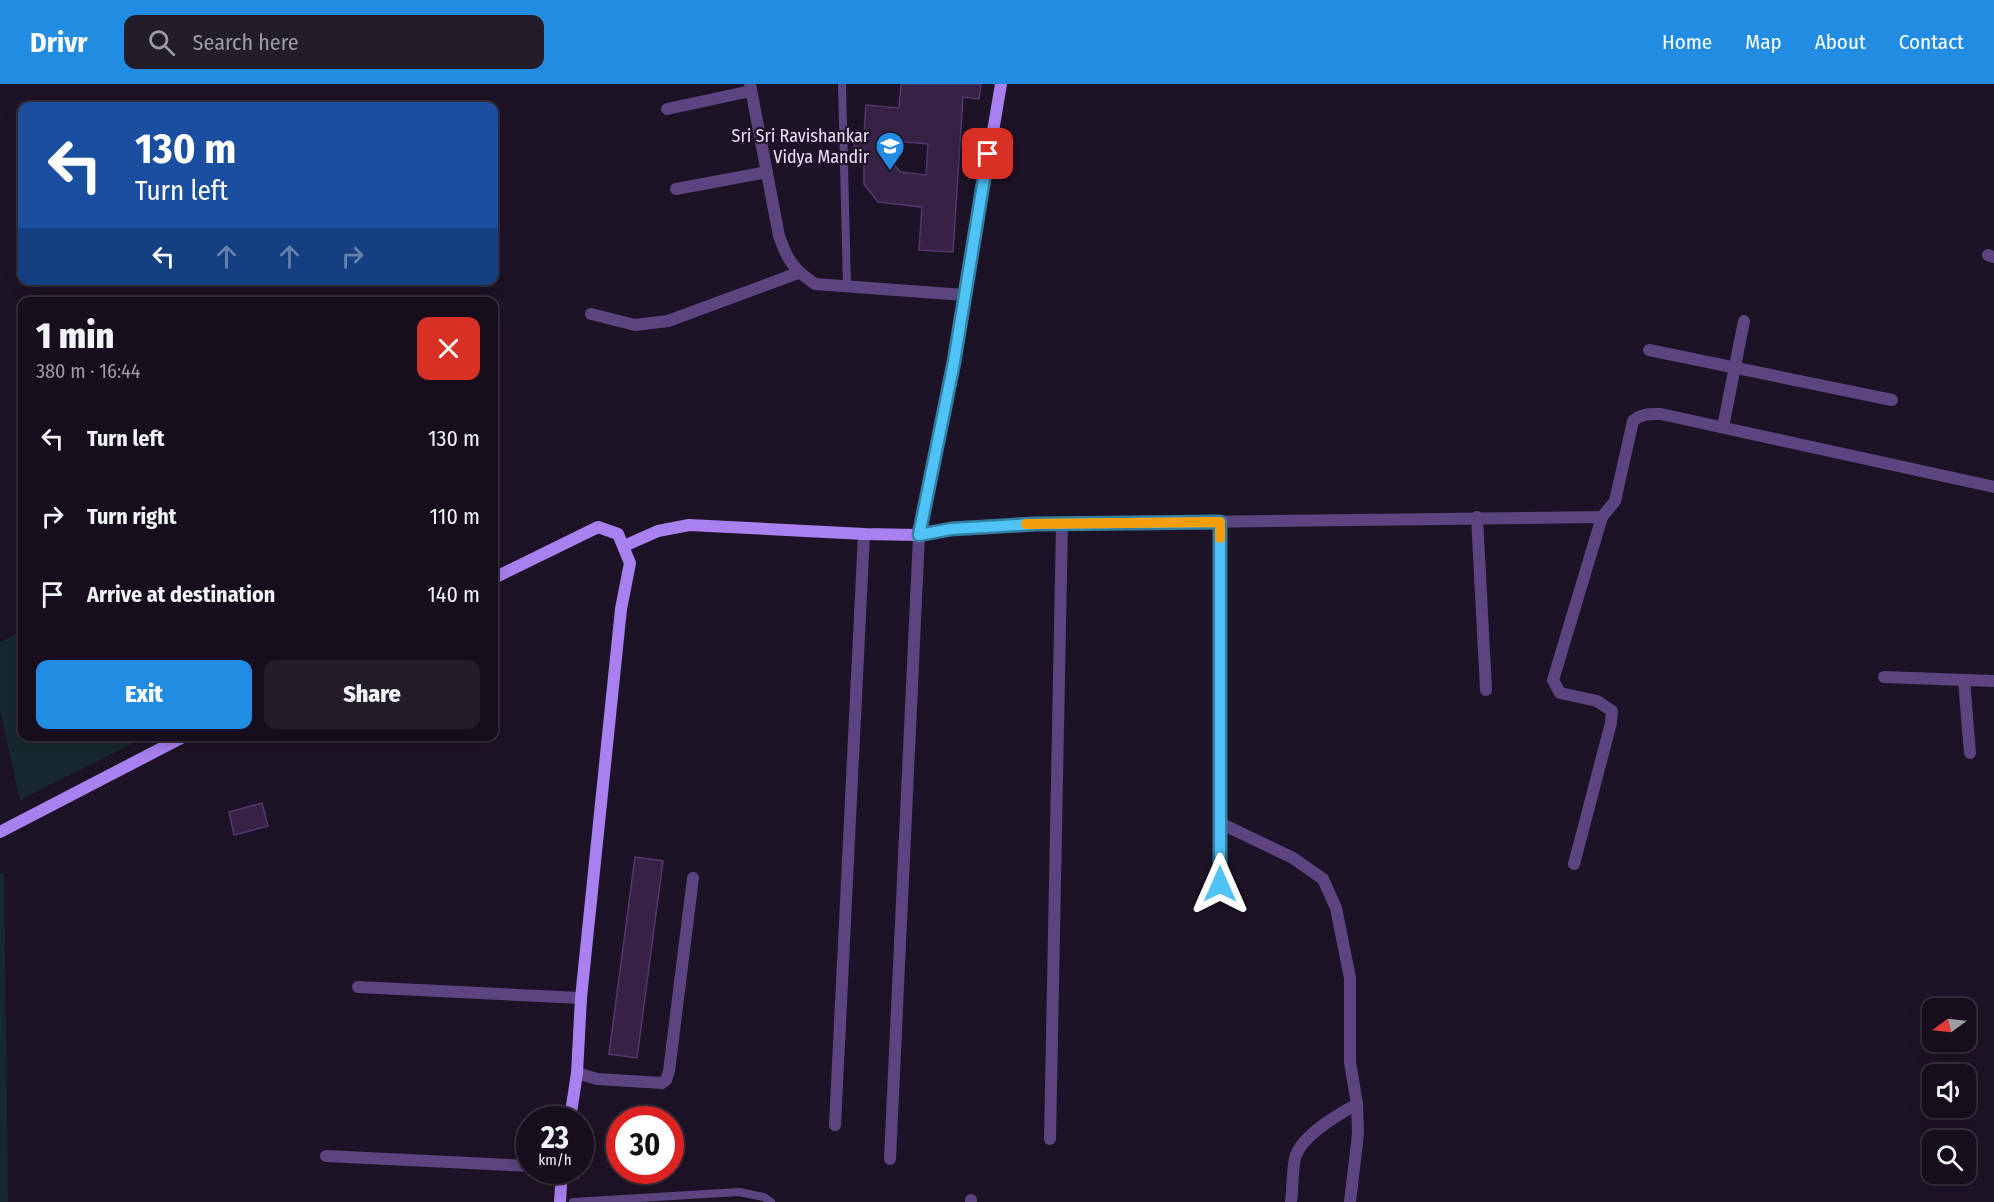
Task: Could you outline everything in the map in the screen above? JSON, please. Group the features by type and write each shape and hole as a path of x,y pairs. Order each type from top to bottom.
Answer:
{"street":[{"path":"890,1159 919,535 954,362 1001,84"},
{"path":"667,109 750,87 779,236 787,259 798,273 815,284 964,295"},
{"path":"676,189 767,172"},
{"path":"591,314 634,325 668,321 798,273"},
{"path":"1723,427 1744,321"},
{"path":"1649,350 1892,400"},
{"path":"1574,864 1611,723 1612,711 1597,701 1560,693 1553,680 1602,517 1615,501 1633,421 1636,417 1661,414 1994,487"},
{"path":"1477,517 1486,690"},
{"path":"624,546 658,531 689,525 919,535 951,529 1062,523 1602,517"},
{"path":"1220,522 1220,884"},
{"path":"1050,1139 1062,523"},
{"path":"498,576 598,527 618,534 630,563 621,609 572,1106"},
{"path":"835,1125 864,534"},
{"path":"1884,677 1994,681"},
{"path":"1964,680 1970,753"},
{"path":"0,832 175,741"},
{"path":"1220,823 1293,858 1323,879 1336,908 1350,978 1350,1062 1357,1104 1358,1134 1350,1202"},
{"path":"576,1073 597,1079 662,1083 666,1080 693,878"},
{"path":"358,987 581,998"},
{"path":"1292,1202 1296,1154 1309,1137 1337,1115 1357,1104"},
{"path":"326,1156 516,1165"},
{"path":"560,1202 561,1184"}],"lane":[{"path":"842,84 847,286"},
{"path":"573,1202 739,1192 764,1197 771,1202"}],"shaded area":[{"path":"18,633 18,741 137,741 20,800 0,710 0,642"},
{"path":"4,873 8,1202 0,1202 0,874"}],"building":[{"path":"901,84 981,84 979,99 963,97 953,252 919,250 922,207 878,202 864,184 864,148 854,147 855,133 864,134 866,105 899,108","holes":["893,141 928,144 926,175 900,172 891,160"]},
{"path":"262,803 268,826 234,835 229,812"},
{"path":"635,857 663,861 637,1058 609,1054"}],"slow traffic":[{"path":"1026,524 1220,522 1220,538"}],"place":[{"name":"Sri Sri Ravishankar Vidya Mandir","path":"890,172"}],"route":[{"path":"988,154 954,362 919,535 951,529 1035,524 1220,522 1220,884"}]}
